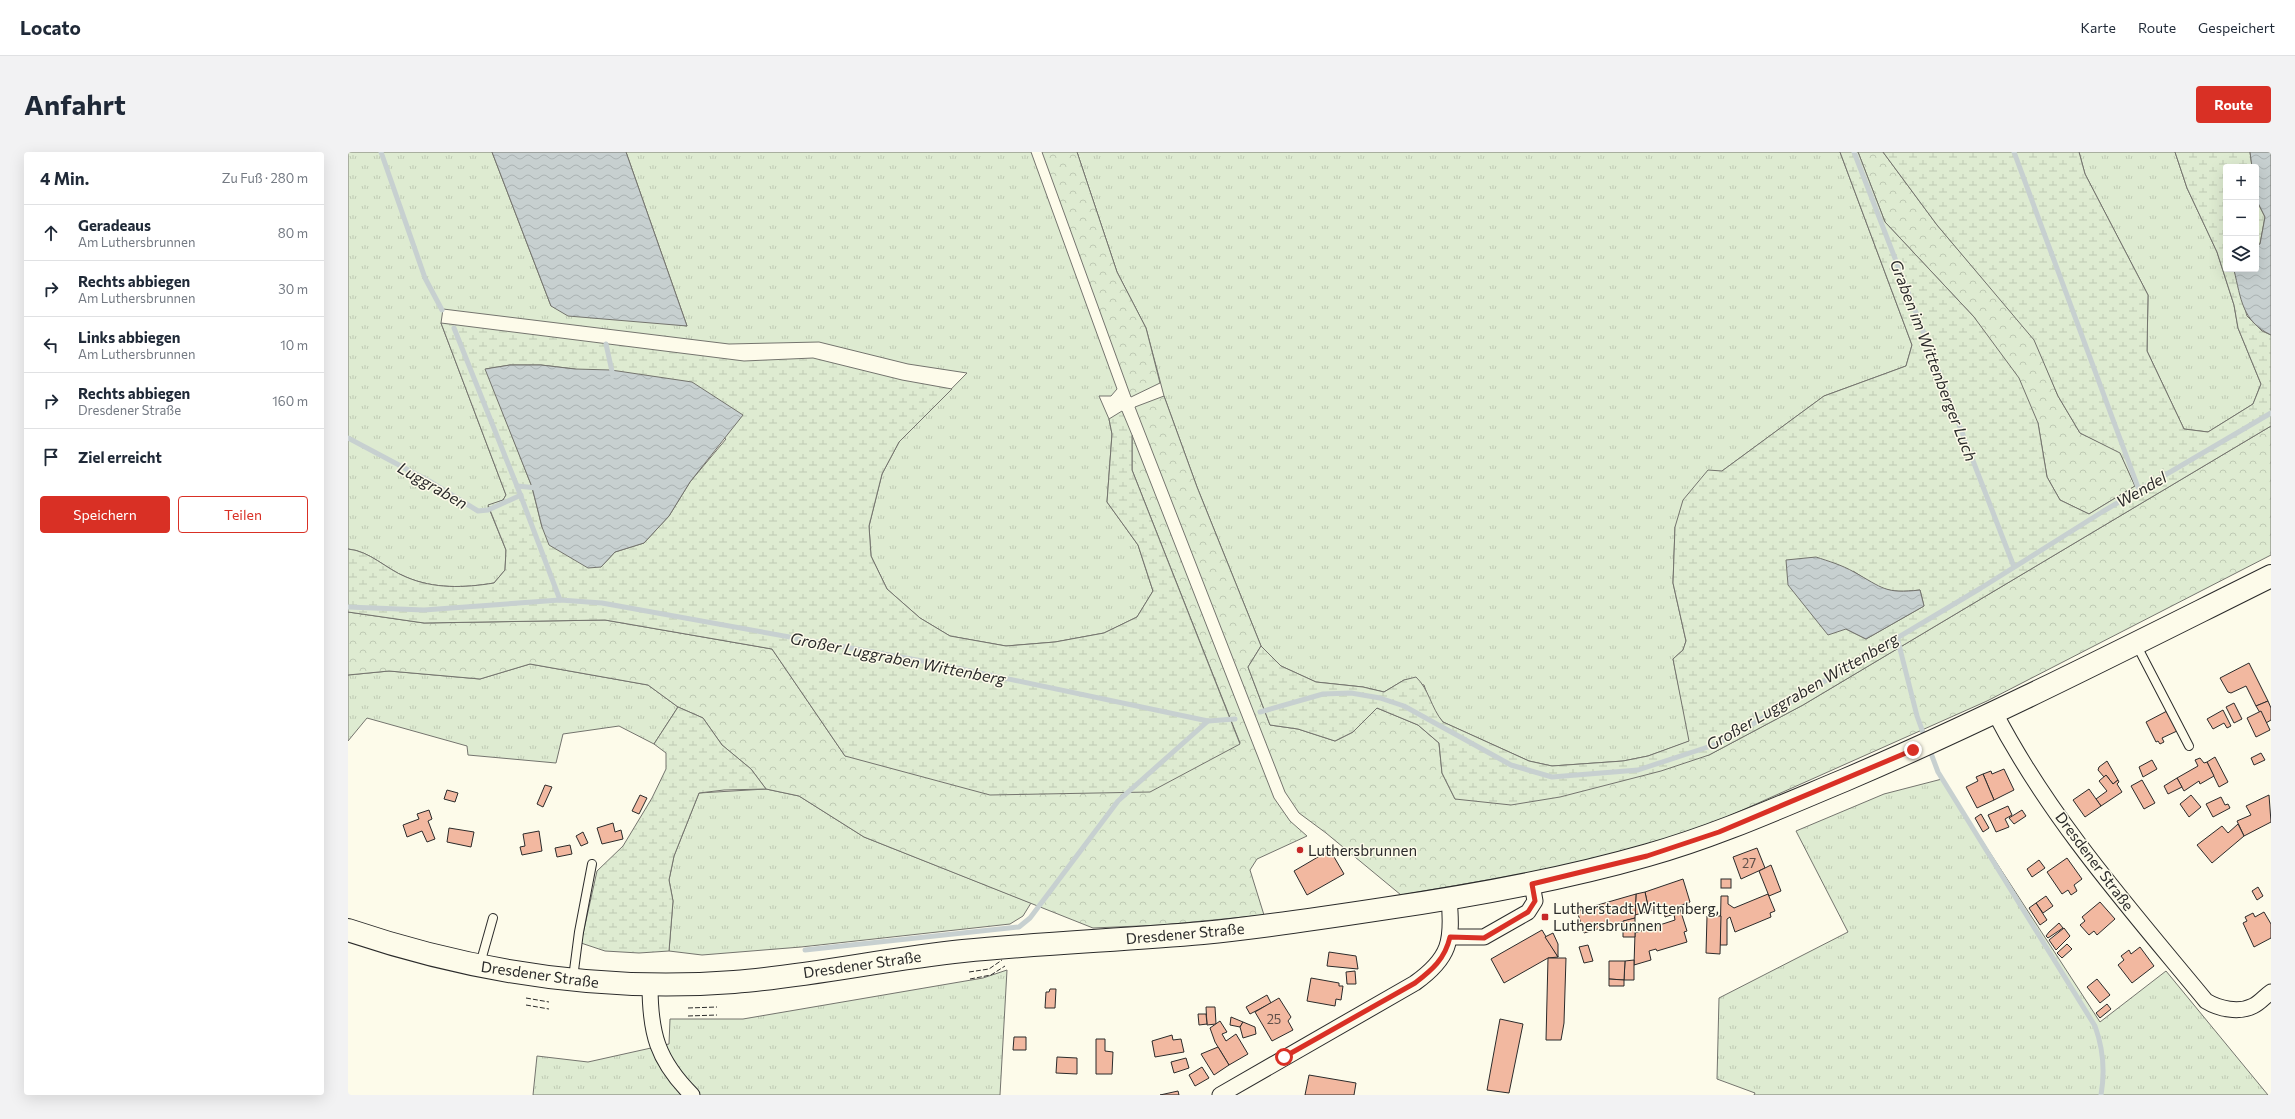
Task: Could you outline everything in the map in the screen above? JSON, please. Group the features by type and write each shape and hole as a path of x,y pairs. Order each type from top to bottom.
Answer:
{"main road":[{"name":"Dresdener Straße","path":"348,930 401,947 479,965 572,980 650,985 758,980 942,953 1258,927 1449,899 1532,884 1647,856 1719,832 1935,741 1995,713 2271,576"}],"street":[{"name":"Dresdener Straße","path":"1995,713 2026,768 2096,866 2206,1001 2216,1007 2230,1009 2253,1006 2271,992"},
{"path":"1450,937 1484,938 1528,912 1535,901 1532,884"},
{"path":"1220,1095 1415,983 1438,963 1447,949 1450,937 1449,899"},
{"path":"650,985 650,1013 655,1038 673,1073 692,1095"}],"lane":[{"path":"2136,643 2189,746"},
{"path":"572,980 579,932 592,864"},
{"path":"479,965 493,918"}],"green space":[{"path":"348,152 492,152 551,306 687,326 626,152 1031,152 1117,389 1111,396 1099,396 1109,419 1112,434 1107,502 1138,545 1153,591 1137,617 1104,633 1055,642 1006,646 950,636 920,618 887,589 871,556 869,526 882,474 899,442 967,373 908,364 819,342 729,344 443,309 441,323 506,495 503,500 488,506 506,550 505,570 494,583 472,586 427,584 399,574 364,553 348,549"},
{"path":"1042,152 1077,152 1117,272 1146,328 1160,383 1131,397"},
{"path":"1077,152 1840,152 1912,345 1906,366 1824,396 1722,471 1675,527 1673,583 1686,641 1683,650 1673,659 1690,741 1648,756 1623,761 1552,766 1529,761 1443,722 1433,711 1424,685 1404,680 1384,692 1363,687 1316,682 1281,666 1261,646 1197,487 1164,396 1146,328 1117,272"},
{"path":"1840,152 1858,152 1885,222 1974,317 2019,378 2038,423 2047,477 2060,500 2089,514 2135,486 2120,453 2080,433 2058,396 2034,340 1937,225 1883,152 2079,152 2085,174 2148,295 2147,351 2184,429 2208,432 2253,404 2261,384 2238,328 2234,305 2223,272 2235,272 2247,316 2262,331 2271,335 2271,426 1803,705 1709,755 1661,771 1560,797 1511,805 1455,799 1442,773 1439,743 1418,725 1377,708 1353,732 1335,741 1298,729 1270,725 1248,667 1261,646 1281,666 1316,682 1363,687 1384,692 1404,680 1416,677 1424,687 1443,722 1529,761 1552,766 1623,761 1648,756 1689,741 1673,659 1683,650 1686,641 1673,583 1675,527 1683,500 1708,470 1722,471 1824,396 1906,366 1912,345","holes":["1853,571 1884,589 1899,591 1920,590 1924,606 1866,639 1846,629"]},
{"path":"1858,152 1883,152 1937,225 2035,340 2058,396 2080,433 2120,452 2135,486 2089,514 2060,500 2047,477 2038,423 1974,317 1885,222"},
{"path":"2079,152 2175,152 2187,188 2217,252 2234,305 2238,328 2261,384 2253,404 2208,432 2184,429 2147,351 2148,295 2085,174"},
{"path":"2175,152 2250,152 2252,164 2223,164 2223,271 2217,252 2187,188"},
{"path":"2259,205 2265,217 2259,244"},
{"path":"441,323 744,361 813,358 902,380 952,389 899,442 882,474 869,526 871,556 887,589 920,618 950,636 1006,646 1055,642 1104,633 1137,617 1153,591 1138,545 1107,502 1112,434 1109,419 1122,411 1132,435 1132,470 1240,744 1150,792 990,795 845,756 772,649 605,620 424,623 348,612 348,549 364,553 399,574 427,584 472,586 494,583 505,570 506,550 488,505 503,500 506,495","holes":["510,365 541,365 575,369 726,439 690,482 669,516 644,543 615,552 601,567 542,527 532,487 486,369"]},
{"path":"1164,396 1197,487 1261,646 1248,667 1270,725 1298,729 1335,741 1353,732 1377,708 1418,725 1439,743 1442,773 1455,799 1709,755 1803,705 2271,426 2271,555 1987,701 1709,825 1657,843 1562,867 1401,895 1326,833 1299,813 1285,792 1135,407"},
{"path":"1132,435 1274,798 1290,821 1307,836 1257,859 1250,870 1264,915 1162,925 1093,928 864,837 799,796 766,789 751,769 722,745 703,718 678,707 648,685 530,664 480,679 389,671 348,675 348,612 424,623 605,620 772,649 845,756 1240,743 1132,470"},
{"path":"530,664 648,685 678,707 654,744 619,726 563,734 556,763 468,755 467,746 367,718 348,741 348,675 389,671 480,679"},
{"path":"678,707 703,718 722,745 751,769 766,789 724,790 699,793 674,856 669,880 673,901 669,951 639,953 605,951 581,943 597,871 623,846 652,798 666,769 666,753 654,744"},
{"path":"1942,779 2100,1022 2166,971 2268,1095 1754,1095 1755,1093 1717,1079 1719,998 1848,932 1796,831 1884,794"},
{"path":"766,789 799,796 864,837 1031,903 1023,916 1010,924 801,947 702,955 669,951 673,901 669,880 674,856 699,793"},
{"path":"1007,970 1000,1095 533,1095 537,1056 588,1062 669,1044 670,1019 743,1019 983,978"}],"water":[{"path":"492,152 626,152 687,326 568,316 551,306"},
{"path":"2250,152 2271,152 2271,335 2261,329 2248,316 2241,300 2234,272 2259,272 2259,244 2265,217 2259,205 2259,164 2252,164"},
{"path":"510,365 541,365 575,369 611,370 692,382 743,415 690,482 669,516 644,543 615,552 601,567 588,568 549,545 542,527 532,487 485,369"},
{"path":"1816,557 1845,567 1878,586 1899,591 1920,590 1924,606 1866,639 1846,629 1828,635 1788,585 1786,560"}],"building":[{"path":"2249,663 2268,701 2256,706 2246,686 2231,693 2228,692 2220,678"},
{"path":"2268,701 2271,708 2271,720 2266,723 2256,706"},
{"path":"2234,703 2242,719 2234,723 2226,707"},
{"path":"2223,710 2231,726 2227,728 2224,723 2213,729 2207,719"},
{"path":"2167,711 2177,731 2162,738 2164,742 2160,744 2158,741 2156,742 2146,722"},
{"path":"2261,711 2270,730 2256,737 2247,718"},
{"path":"2261,753 2265,760 2254,765 2251,758"},
{"path":"2215,757 2228,782 2219,787 2207,762"},
{"path":"2200,758 2204,763 2207,762 2214,776 2200,784 2199,781 2184,791 2177,778 2198,766 2195,760"},
{"path":"2152,760 2157,769 2143,777 2139,767"},
{"path":"2107,761 2118,780 2113,784 2106,775 2104,777 2098,770 2099,767"},
{"path":"2004,769 2014,790 1994,800 1983,774 1991,771 1992,774"},
{"path":"1983,774 1994,800 1977,808 1966,787 1978,781 1976,777"},
{"path":"2106,775 2113,784 2118,780 2119,782 2117,784 2122,792 2101,806 2096,799 2107,791 2099,781"},
{"path":"2177,778 2182,787 2168,794 2164,786"},
{"path":"2142,780 2155,803 2144,809 2131,786"},
{"path":"545,785 552,787 543,807 537,804"},
{"path":"2089,789 2101,806 2085,817 2073,800"},
{"path":"447,790 458,793 455,802 444,799"},
{"path":"640,795 647,798 639,814 632,811"},
{"path":"2191,795 2201,807 2189,817 2180,804"},
{"path":"2269,795 2271,822 2244,836 2237,821 2251,815 2246,806"},
{"path":"2221,797 2225,805 2228,804 2230,808 2213,817 2206,804"},
{"path":"2008,806 2012,815 2005,819 2009,827 1996,832 1988,815"},
{"path":"429,810 432,819 428,821 435,839 427,842 422,831 407,837 403,825 419,819 417,814"},
{"path":"2022,810 2026,816 2014,824 2009,818"},
{"path":"1981,814 1989,828 1983,832 1975,818"},
{"path":"613,823 615,832 621,830 623,839 602,844 597,828"},
{"path":"2238,824 2244,836 2212,863 2197,845 2222,826 2228,833"},
{"path":"449,828 474,832 471,847 447,842"},
{"path":"539,831 542,851 522,855 520,847 525,846 523,834"},
{"path":"583,832 588,843 581,846 576,836"},
{"path":"570,845 572,854 557,857 555,848"},
{"path":"1757,848 1765,868 1741,879 1733,857"},
{"path":"1330,850 1344,874 1307,895 1294,871"},
{"path":"2067,858 2082,879 2074,885 2077,891 2071,895 2068,890 2062,894 2047,872"},
{"path":"2039,860 2045,868 2032,877 2027,869"},
{"path":"1771,865 1781,891 1769,896 1759,871"},
{"path":"1683,879 1690,902 1679,906 1674,914 1665,917 1663,906 1649,911 1645,892"},
{"path":"1721,879 1731,879 1731,888 1721,888"},
{"path":"2258,887 2263,896 2257,900 2252,891"},
{"path":"1645,892 1649,911 1635,915 1636,894"},
{"path":"1636,894 1635,918 1584,933 1577,911"},
{"path":"1768,894 1775,911 1770,913 1771,917 1735,932 1730,917 1727,919 1727,945 1720,945 1721,896 1728,896 1728,904 1734,908"},
{"path":"2046,896 2053,906 2043,913 2036,903"},
{"path":"2100,902 2115,919 2097,935 2094,931 2089,935 2080,925 2085,921 2082,917"},
{"path":"2036,903 2047,920 2040,925 2029,908"},
{"path":"1679,906 1687,931 1684,932 1687,942 1657,951 1656,949 1649,951 1651,960 1634,965 1635,933 1675,920 1674,914"},
{"path":"2264,912 2271,924 2271,938 2254,947 2243,923 2247,921 2245,917 2253,913 2255,917"},
{"path":"1707,916 1721,916 1720,954 1706,953"},
{"path":"1635,918 1635,937 1623,937 1623,921"},
{"path":"2059,923 2063,928 2048,938 2046,936"},
{"path":"2064,928 2070,936 2056,950 2049,940"},
{"path":"1542,930 1558,957 1548,958 1504,983 1491,959"},
{"path":"1553,933 1558,944 1558,957 1545,937"},
{"path":"2067,944 2072,949 2062,958 2057,953"},
{"path":"1588,945 1593,961 1584,963 1579,947"},
{"path":"2140,947 2154,966 2132,983 2118,965 2124,960 2121,956 2129,950 2131,954"},
{"path":"1329,952 1356,956 1358,969 1327,966"},
{"path":"1548,958 1566,958 1564,1023 1561,1040 1546,1040"},
{"path":"1634,960 1634,980 1624,980 1625,961"},
{"path":"1609,961 1625,961 1624,980 1609,979"},
{"path":"1355,971 1356,984 1347,984 1346,972"},
{"path":"1311,978 1339,983 1339,986 1343,986 1341,1000 1336,999 1335,1006 1307,1001"},
{"path":"1609,979 1624,980 1624,986 1609,986"},
{"path":"2097,979 2110,995 2100,1003 2087,987"},
{"path":"1050,989 1056,989 1055,1008 1045,1008 1046,992 1049,992"},
{"path":"1267,995 1271,1003 1250,1014 1246,1007"},
{"path":"1279,998 1291,1017 1288,1021 1293,1030 1272,1041 1255,1012"},
{"path":"2107,1004 2111,1009 2100,1018 2096,1013"},
{"path":"1206,1007 1215,1007 1216,1024 1207,1025"},
{"path":"1198,1014 1206,1014 1207,1024 1199,1025"},
{"path":"1231,1017 1243,1022 1240,1027 1230,1025"},
{"path":"1500,1019 1523,1024 1509,1093 1487,1090"},
{"path":"1220,1021 1227,1032 1222,1034 1226,1041 1236,1034 1248,1054 1229,1065 1215,1042 1210,1028"},
{"path":"1243,1022 1255,1027 1256,1034 1243,1038 1240,1027"},
{"path":"1172,1035 1173,1040 1181,1039 1184,1052 1155,1057 1152,1041"},
{"path":"1014,1037 1026,1037 1026,1050 1013,1050"},
{"path":"1096,1039 1105,1039 1105,1051 1113,1052 1112,1074 1096,1074"},
{"path":"1218,1047 1229,1065 1214,1075 1201,1054"},
{"path":"1057,1057 1077,1058 1077,1074 1056,1073"},
{"path":"1186,1058 1189,1068 1174,1073 1171,1062"},
{"path":"1202,1067 1209,1078 1195,1086 1189,1075"},
{"path":"1309,1075 1356,1083 1354,1095 1305,1095"},
{"path":"1178,1091 1179,1095 1160,1095"}],"waterway":[{"name":"Großer Luggraben Wittenberg","path":"381,152 425,278 442,310"},
{"name":"Graben im Wittenberger Luch","path":"1854,152 2014,567"},
{"name":"Wendel","path":"2014,152 2139,490"},
{"name":"Großer Luggraben Wittenberg","path":"454,328 517,486 560,600"},
{"path":"606,344 613,376"},
{"name":"Großer Luggraben Wittenberg","path":"1260,712 1323,694 1351,693 1380,698 1404,706 1511,765 1552,777 1638,770 1714,745 1751,725 1981,588 2102,512 2271,413"},
{"name":"Luggraben","path":"348,438 429,481 478,511 488,510 521,495"},
{"path":"517,486 537,488"},
{"name":"Großer Luggraben Wittenberg","path":"348,607 424,610 560,600 602,603 928,662 1208,721 1235,719"},
{"path":"1897,637 1917,716 1925,738"},
{"path":"805,950 1019,927 1030,918 1118,801 1208,721"},
{"path":"1929,748 1938,772 2095,1026 2100,1043 2102,1060 2103,1078 2101,1095"}],"fence":[{"path":"969,972 989,969 1002,960"},
{"path":"970,979 991,975 1005,966"},
{"path":"526,998 549,1002"},
{"path":"526,1005 549,1009"},
{"path":"688,1008 717,1007"},
{"path":"688,1016 717,1015"}],"place":[{"name":"Luthersbrunnen","path":"1300,850"},
{"name":"Lutherstadt Wittenberg, Luthersbrunnen","path":"1545,917"}],"route":[{"path":"1284,1057 1415,983 1430,972 1445,955 1450,937 1484,938 1528,912 1535,901 1532,884 1647,856 1719,832 1747,822 1913,750"}]}
